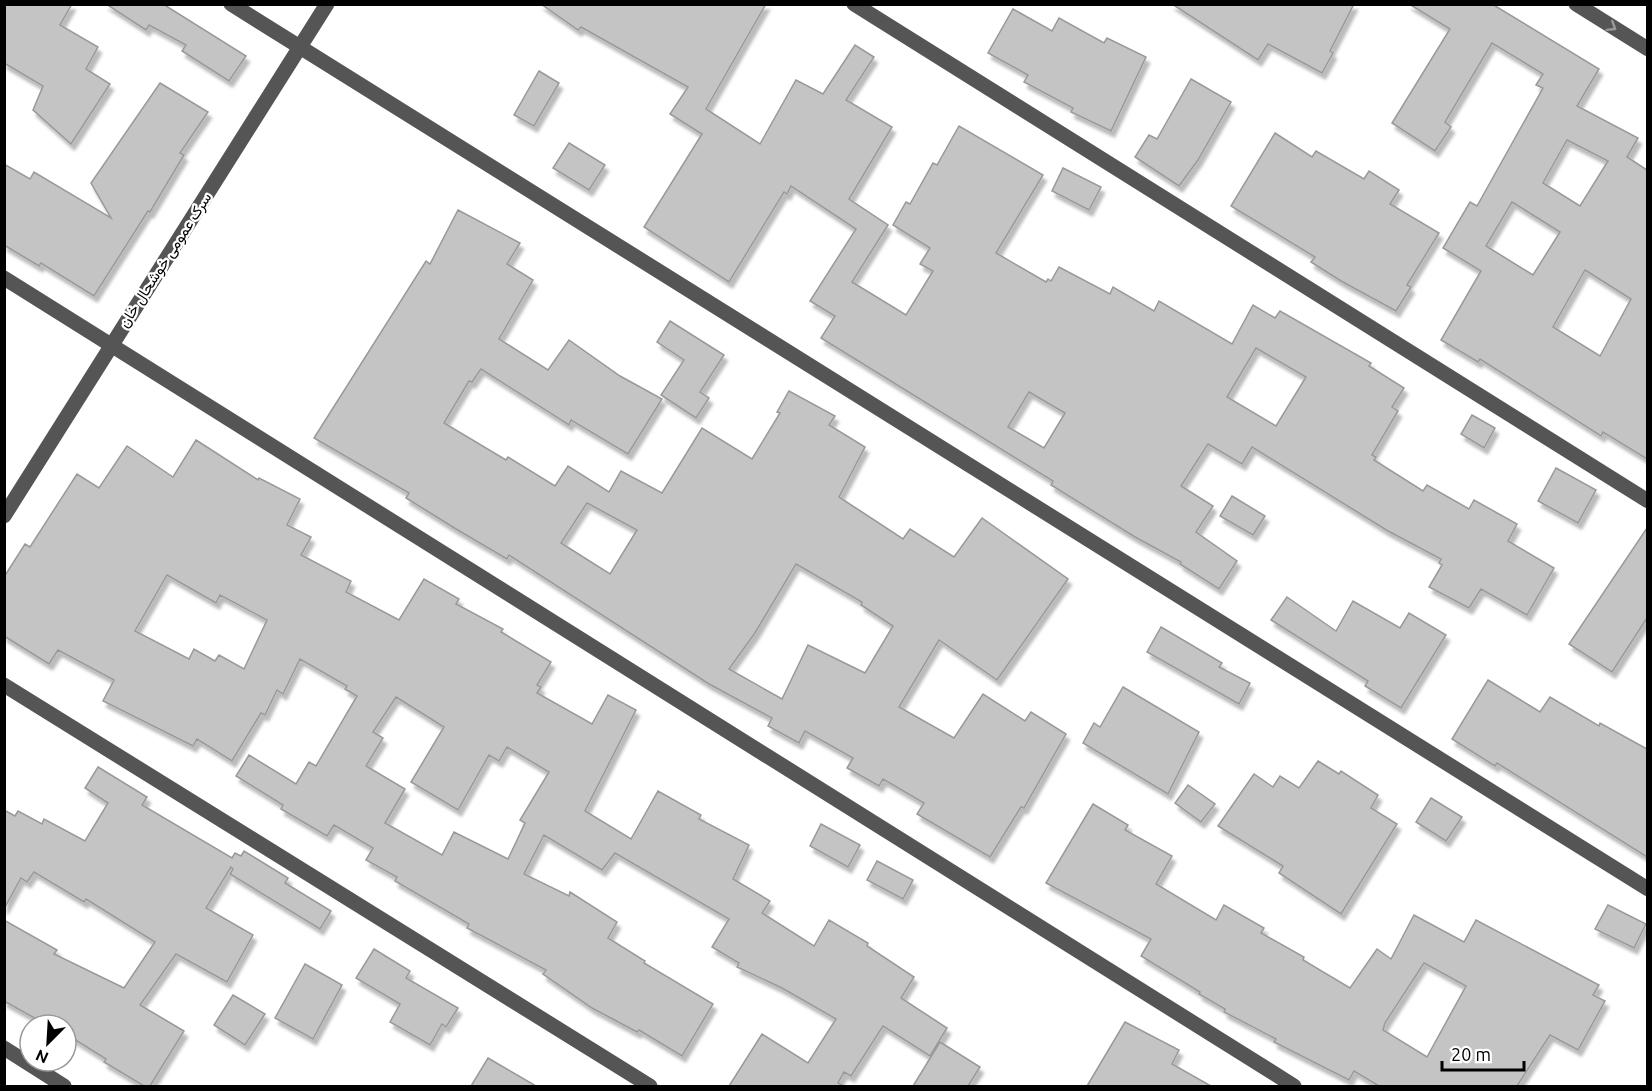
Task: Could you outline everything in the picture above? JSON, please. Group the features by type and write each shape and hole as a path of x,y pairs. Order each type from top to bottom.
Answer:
{"street":[{"path":"231,4 1647,889"},
{"name":"سرک عمومی خوشحال خان","path":"4,516 327,4"},
{"path":"854,4 1647,501"},
{"path":"1576,4 1647,49"},
{"path":"4,278 1294,1086"},
{"path":"4,685 650,1086"},
{"path":"4,1048 64,1086"}],"building":[{"path":"4,4 72,4 60,25 98,47 86,69 110,84 71,144 33,110 43,86 4,63"},
{"path":"106,4 163,4 246,56 229,81 182,51 186,45 149,25 146,30"},
{"path":"541,4 766,4 706,109 760,144 796,80 823,94 855,45 874,57 846,100 892,127 849,199 888,225 852,282 906,315 933,271 920,264 930,248 893,225 906,202 910,204 933,163 937,165 959,126 1043,175 996,253 1046,282 1048,279 1051,281 1059,267 1110,294 1113,287 1154,311 1159,301 1232,344 1253,305 1275,318 1280,311 1371,363 1369,366 1404,388 1392,407 1398,411 1372,455 1376,457 1374,460 1423,491 1427,485 1469,509 1474,500 1517,524 1508,541 1554,568 1527,615 1481,589 1469,608 1429,587 1442,565 1439,563 1441,559 1388,531 1252,447 1242,464 1208,444 1181,486 1213,506 1196,532 1237,561 1219,589 1180,564 1181,562 1135,537 1051,485 1053,481 821,338 835,316 810,301 856,229 791,186 787,194 784,192 729,282 644,227 702,134 670,114 688,87 581,27 578,30","holes":["1256,348 1306,377 1276,426 1227,397","1029,392 1065,413 1044,448 1008,427"]},
{"path":"1172,4 1354,4 1330,51 1333,53 1322,73 1268,44 1258,60"},
{"path":"1409,4 1492,4 1599,69 1577,106 1638,138 1627,157 1647,170 1647,459 1603,432 1601,436 1480,359 1478,362 1441,340 1481,271 1443,248 1470,202 1477,206 1543,88 1536,85 1543,74 1492,43 1445,122 1451,127 1435,151 1392,123 1450,29","holes":["1567,140 1608,161 1580,206 1543,183","1512,202 1560,232 1533,275 1486,246","1585,270 1631,299 1600,356 1553,327"]},
{"path":"1013,9 1052,31 1059,18 1104,43 1107,38 1146,57 1111,131 1071,112 1073,108 1024,82 1028,75 988,53"},
{"path":"539,71 559,83 534,126 514,115"},
{"path":"1191,79 1231,102 1198,160 1179,186 1135,157 1149,135 1157,139"},
{"path":"160,83 208,112 180,153 184,155 150,212 148,211 94,296 41,263 39,266 4,245 4,164 30,179 34,172 111,218 91,183"},
{"path":"1275,133 1312,157 1316,151 1364,179 1369,171 1399,190 1390,204 1439,233 1407,285 1411,287 1396,311 1311,262 1315,257 1231,206"},
{"path":"569,143 605,165 589,190 553,168"},
{"path":"1063,168 1101,187 1089,210 1052,191"},
{"path":"458,210 520,243 507,264 533,280 499,339 548,370 569,340 620,376 662,399 628,454 571,420 569,425 481,369 472,382 469,381 444,423 506,460 508,457 555,486 568,466 609,492 621,471 662,493 702,428 752,459 780,413 777,412 789,391 835,416 829,425 865,447 839,497 903,539 910,529 954,557 982,518 1068,579 997,680 939,640 899,707 954,738 983,694 1025,721 1031,712 1066,734 1024,808 1021,807 990,857 917,814 924,803 883,779 879,786 847,768 853,758 805,731 799,743 768,726 772,718 709,684 509,555 507,559 456,529 406,498 409,493 314,438 426,261 430,264","holes":["587,503 637,530 610,574 561,543","796,564 862,602 861,605 893,626 865,673 808,645 782,699 729,669 755,633"]},
{"path":"670,321 724,355 700,392 709,398 696,418 661,395 684,360 657,342"},
{"path":"1472,415 1495,428 1484,448 1461,434"},
{"path":"196,440 258,480 259,478 300,499 287,525 311,537 301,555 351,581 346,592 399,620 424,579 459,599 456,604 503,629 501,632 551,662 537,685 541,687 537,693 592,724 608,695 636,710 585,811 631,839 658,791 701,815 699,819 749,845 733,879 770,901 762,913 814,946 829,920 868,943 867,946 914,977 901,998 947,1028 930,1056 883,1026 851,1076 844,1072 838,1083 844,1086 729,1086 762,1034 808,1063 836,1019 782,988 737,967 739,963 712,947 729,919 615,853 602,870 544,835 524,874 569,896 570,892 617,922 608,938 645,961 644,963 713,1004 682,1056 639,1030 637,1032 592,1008 543,974 546,970 467,928 469,924 395,881 397,877 366,860 373,848 334,825 327,836 281,809 283,805 236,776 249,755 296,784 309,762 316,766 357,696 345,689 347,686 300,659 283,694 277,690 265,715 261,713 232,761 197,739 193,746 103,701 114,680 58,650 49,664 4,636 4,577 25,544 30,547 77,474 99,488 127,446 173,477","holes":["167,575 216,603 220,595 267,620 244,669 219,655 215,661 194,649 189,659 135,631","396,697 444,727 411,782 458,810 489,755 499,761 507,747 549,772 520,820 525,823 508,859 454,832 442,855 385,823 405,789 366,766 383,738 373,732"]},
{"path":"1556,468 1596,490 1578,523 1538,501"},
{"path":"1232,496 1265,516 1253,535 1220,516"},
{"path":"1647,528 1647,618 1612,672 1569,644"},
{"path":"1287,597 1336,631 1353,601 1400,628 1409,613 1446,635 1401,708 1365,686 1368,681 1271,620"},
{"path":"1161,627 1222,663 1219,667 1250,683 1239,704 1147,652"},
{"path":"1488,680 1540,712 1550,697 1599,726 1600,723 1647,749 1647,857 1497,763 1495,766 1452,739"},
{"path":"1123,687 1199,732 1168,794 1083,743 1094,723 1100,727"},
{"path":"1318,761 1339,774 1341,771 1378,795 1371,808 1397,824 1341,914 1279,873 1283,866 1218,826 1254,774 1273,787 1280,776 1299,788"},
{"path":"98,767 147,797 142,805 232,858 235,853 241,856 244,851 288,878 285,883 331,911 320,929 230,874 233,869 231,867 206,908 253,935 227,982 176,954 140,1005 184,1031 150,1086 144,1086 104,1062 106,1059 78,1042 78,1013 26,1013 4,1001 4,920 57,950 54,954 124,988 155,942 86,899 84,902 34,872 27,882 21,878 4,909 4,810 15,816 18,811 42,824 44,819 85,841 108,803 85,788"},
{"path":"1188,785 1215,804 1201,822 1175,803"},
{"path":"1431,798 1462,817 1446,841 1416,822"},
{"path":"1093,804 1128,825 1125,830 1172,856 1156,884 1216,920 1224,905 1264,928 1261,933 1304,957 1303,960 1350,988 1377,949 1391,959 1414,915 1464,942 1476,920 1599,985 1593,995 1605,1001 1578,1050 1550,1035 1517,1086 1379,1086 1354,1071 1349,1080 1274,1042 1276,1039 1224,1012 1225,1009 1199,994 1200,992 1141,956 1151,939 1046,883","holes":["1424,963 1466,986 1427,1057 1383,1030 1385,1023"]},
{"path":"821,824 860,845 848,867 810,846"},
{"path":"877,861 913,880 903,899 867,880"},
{"path":"1608,905 1646,924 1634,948 1595,929"},
{"path":"374,949 410,971 406,978 458,1008 446,1027 442,1024 430,1045 390,1022 400,1004 356,978"},
{"path":"305,964 342,985 313,1039 275,1018"},
{"path":"233,995 265,1014 245,1045 214,1025"},
{"path":"1125,1022 1179,1050 1172,1064 1211,1086 1087,1086"},
{"path":"940,1042 980,1067 968,1086 913,1086"},
{"path":"488,1058 536,1086 471,1086"}]}
